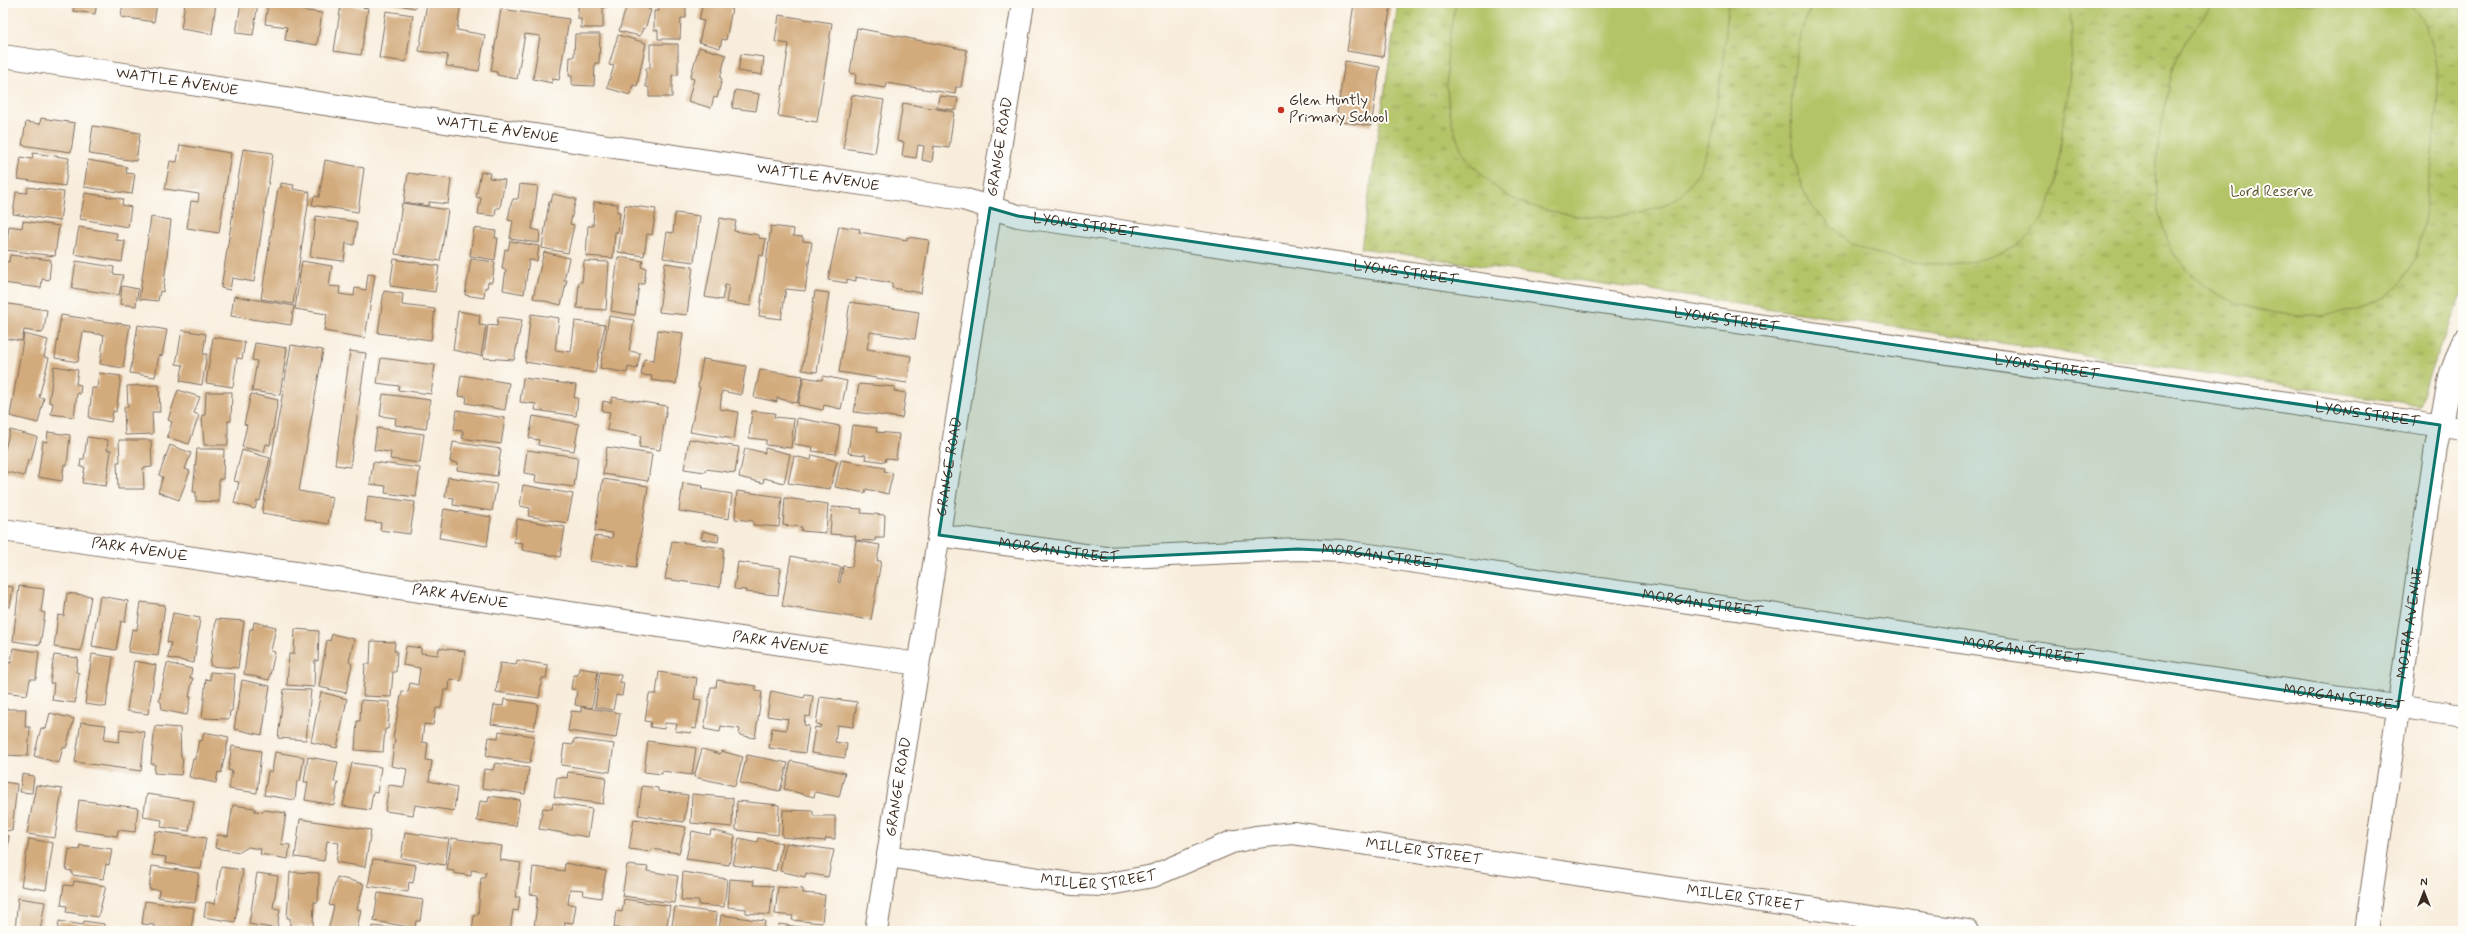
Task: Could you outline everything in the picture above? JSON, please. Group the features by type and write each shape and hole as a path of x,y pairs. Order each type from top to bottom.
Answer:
{"street":[{"name":"GRANGE ROAD","path":"876,931 1023,3"},
{"name":"WATTLE AVENUE","path":"3,56 956,198 972,201 990,208"},
{"name":"LYONS STREET","path":"990,208 1026,217 2463,429"},
{"name":"MOIRA AVENUE","path":"2366,931 2440,426 2451,372 2463,341"},
{"name":"PARK AVENUE","path":"3,530 918,664"},
{"name":"MORGAN STREET","path":"939,534 1106,558 1298,549 1335,550 2463,716"},
{"name":"MILLER STREET","path":"888,856 1072,884 1104,885 1153,876 1232,842 1256,837 1293,834 1967,931"}],"highlighted area":[{"path":"990,208 1018,216 2440,425 2398,707 1342,551 1298,549 1106,558 939,535"}],"green space":[{"name":"Lord Reserve","path":"1398,3 2463,3 2463,293 2427,380 2420,405 1361,248"},
{"path":"1456,3 1728,3 1719,91 1709,140 1704,159 1698,172 1687,188 1682,194 1662,206 1642,213 1599,217 1576,216 1534,207 1511,198 1498,189 1467,159 1458,142 1452,123 1448,103 1447,62"},
{"path":"1813,3 2068,3 2072,33 2071,64 2055,185 2048,208 2038,224 2025,240 2004,252 1984,259 1963,263 1919,263 1877,254 1858,246 1849,241 1814,209 1801,185 1795,160 1791,104 1793,76 1798,48"},
{"path":"2216,3 2409,3 2423,20 2434,53 2438,84 2438,100 2422,233 2414,260 2408,271 2400,283 2381,299 2354,310 2326,314 2303,315 2255,309 2233,301 2212,290 2193,276 2178,259 2168,241 2161,221 2156,177 2160,132 2175,63 2192,31"}],"building":[{"path":"74,3 97,3 95,14 73,11"},
{"path":"123,3 157,3 154,22 121,17"},
{"path":"185,3 216,3 212,34 181,29"},
{"path":"241,3 258,3 253,35 236,33"},
{"path":"268,3 301,3 300,10 322,13 317,45 285,40 287,27 265,24"},
{"path":"386,3 416,3 415,8"},
{"path":"427,3 461,3 457,30 485,35 479,71 446,66 448,55 419,51"},
{"path":"578,3 609,3 609,7 603,7 603,28 581,28 581,19 578,19"},
{"path":"621,3 650,3 648,9 651,10 645,29 643,28 640,36 619,31 626,8 620,6"},
{"path":"659,3 686,3 686,18 681,18 680,39 658,39 658,30 654,30 654,11 659,11"},
{"path":"703,3 733,3 726,40 722,39 720,48 699,42 704,21 699,20"},
{"path":"1354,3 1391,3 1383,57 1347,51"},
{"path":"341,4 368,8 361,55 334,51"},
{"path":"501,9 569,19 559,80 552,79 552,83 533,79 540,36 525,34 517,79 497,75 497,72 491,71"},
{"path":"386,11 413,15 406,62 379,58"},
{"path":"779,15 832,23 817,122 778,116 789,44 775,42"},
{"path":"857,28 967,50 961,87 956,87 955,94 887,83 886,88 855,83 856,74 850,73"},
{"path":"575,34 600,34 599,63 595,63 594,86 572,85 572,76 569,76 570,57 574,57"},
{"path":"618,35 646,43 637,86 633,85 630,95 607,88 614,66 609,65"},
{"path":"650,44 678,44 678,75 672,75 672,97 649,97 649,87 646,87 646,68 650,68"},
{"path":"699,47 726,55 717,98 714,97 711,108 688,101 694,79 690,78"},
{"path":"741,54 764,57 762,75 738,71"},
{"path":"1345,61 1380,67 1371,126 1336,121"},
{"path":"735,90 759,94 756,111 732,108"},
{"path":"852,95 884,100 875,153 843,148"},
{"path":"939,96 958,98 956,110 937,108"},
{"path":"903,103 954,112 949,148 934,146 932,162 922,160 924,146 918,145 916,158 902,156 904,142 897,141"},
{"path":"41,118 75,123 71,152 22,145 26,122 40,124"},
{"path":"93,126 140,133 136,161 89,154"},
{"path":"180,145 231,153 219,233 187,228 191,201 198,202 199,194 165,189 170,161 177,162"},
{"path":"243,149 273,153 254,282 232,278 230,290 221,288"},
{"path":"33,153 69,158 65,186 18,179 21,157 32,159"},
{"path":"88,160 127,167 126,173 135,174 132,194 84,187"},
{"path":"325,160 364,168 358,212 312,205 314,196 319,197"},
{"path":"481,172 490,173 489,178 505,180 500,208 496,208 495,216 478,214 481,198 476,197"},
{"path":"408,173 451,179 448,204 429,202 429,206 404,202"},
{"path":"281,183 294,185 293,189 310,192 293,304 261,299 278,188 281,188"},
{"path":"520,184 538,186 532,229 540,231 539,243 510,239 513,221 508,220 513,199 518,199"},
{"path":"28,187 64,192 60,221 13,214 16,192 27,193"},
{"path":"85,193 123,199 122,205 131,207 128,227 80,219"},
{"path":"553,194 576,199 570,224 574,225 568,253 542,248 549,202 551,202"},
{"path":"594,202 618,204 617,212 620,212 618,232 615,232 613,258 586,256 588,226 593,226"},
{"path":"402,203 448,210 440,261 395,254"},
{"path":"625,205 656,209 652,235 647,234 644,256 618,252"},
{"path":"675,213 700,216 694,262 663,258 667,232 673,233"},
{"path":"316,216 357,222 354,245 346,243 344,261 310,257"},
{"path":"151,217 171,220 163,292 160,291 158,301 139,299"},
{"path":"720,218 736,221 734,231 759,235 759,238 766,239 763,256 759,255 750,306 726,302 729,285 725,285 722,300 705,297"},
{"path":"23,221 59,226 55,256 6,250 9,226 22,228"},
{"path":"771,226 794,229 793,236 803,237 803,241 812,242 805,291 786,289 781,319 759,316"},
{"path":"839,226 860,229 859,232 907,240 907,237 929,240 921,293 892,288 892,283 856,277 856,281 847,279 847,283 828,280"},
{"path":"79,227 117,233 116,240 125,241 122,262 74,254"},
{"path":"474,228 496,231 495,238 498,238 495,260 470,256"},
{"path":"510,241 539,246 537,261 529,260 524,294 503,290 506,270 502,269 505,249 508,250"},
{"path":"544,252 569,258 564,280 567,280 561,305 533,298"},
{"path":"10,255 51,260 49,280 42,279 41,288 3,283 3,261 9,262"},
{"path":"618,257 643,261 641,267 646,268 644,284 639,284 635,315 611,311"},
{"path":"394,259 439,266 435,292 390,286"},
{"path":"471,259 495,262 492,282 488,282 487,288 485,287 484,298 465,295"},
{"path":"76,261 114,267 113,274 123,275 119,295 72,288"},
{"path":"302,261 332,266 329,286 340,287 339,294 354,296 355,288 366,290 368,274 375,275 365,338 324,331 327,314 295,309"},
{"path":"584,261 609,262 606,310 577,308 579,282 582,282"},
{"path":"665,263 693,267 687,315 659,312"},
{"path":"122,286 138,289 136,306 120,304"},
{"path":"384,291 403,294 402,305 435,309 431,340 378,333"},
{"path":"815,291 829,293 817,372 802,370"},
{"path":"234,296 294,306 291,325 231,316"},
{"path":"850,302 919,312 915,339 870,332 867,349 911,356 907,383 839,372"},
{"path":"3,303 47,310 44,330 42,333 24,330 22,341 4,338"},
{"path":"458,311 480,315 479,325 486,326 481,356 453,350"},
{"path":"531,314 559,318 555,350 571,352 575,321 605,325 595,373 525,362"},
{"path":"61,315 130,325 123,368 100,364 104,335 83,332 78,362 55,358"},
{"path":"609,316 634,320 629,351 640,353 637,369 628,367 627,373 600,368"},
{"path":"498,317 522,320 514,360 483,358 488,325 497,326"},
{"path":"138,325 167,330 162,356 159,355 155,377 130,373"},
{"path":"182,330 206,334 203,354 207,354 202,385 180,381 183,365 176,364"},
{"path":"658,330 683,333 676,384 651,380 652,376 641,375 644,359 654,360"},
{"path":"24,334 48,340 44,357 49,358 39,397 44,398 38,423 10,416"},
{"path":"213,337 245,342 242,359 237,358 233,387 206,383"},
{"path":"255,343 287,348 280,395 252,391 257,361 252,360"},
{"path":"291,345 323,350 299,491 333,497 328,524 262,513"},
{"path":"350,351 366,353 350,467 335,465"},
{"path":"381,358 435,365 431,394 398,390 399,386 377,383"},
{"path":"703,359 746,366 741,395 722,391 720,409 738,412 734,439 690,432 700,387 698,387"},
{"path":"54,366 78,370 76,384 81,385 80,394 77,393 74,417 51,414 53,403 49,402"},
{"path":"760,370 803,376 797,403 777,398 777,402 754,397"},
{"path":"99,373 121,376 116,412 113,411 111,422 89,418 92,388 97,388"},
{"path":"461,375 509,383 505,410 466,403 467,397 458,396"},
{"path":"823,376 847,381 841,409 824,405 823,410 798,405 804,377 822,380"},
{"path":"523,378 576,385 574,398 578,398 576,416 535,410 536,404 520,402"},
{"path":"859,384 895,387 894,391 906,393 902,418 854,412"},
{"path":"159,385 160,412 152,412 153,434 125,435 124,407 128,407 127,386"},
{"path":"178,390 200,397 194,413 199,415 189,444 167,437 172,422 168,420"},
{"path":"206,392 232,392 231,421 228,421 228,445 204,445 202,415 205,415"},
{"path":"251,394 278,400 270,445 266,444 264,452 242,447 247,425 244,424"},
{"path":"383,394 430,400 426,429 395,425 396,418 380,416"},
{"path":"612,397 667,406 660,450 639,447 641,436 607,430 610,412 602,411 603,401 611,403"},
{"path":"457,410 505,418 501,444 462,438 463,431 454,430"},
{"path":"752,411 775,413 774,417 794,419 791,448 766,445 766,440 749,438"},
{"path":"533,416 579,424 574,451 538,445 539,440 529,438"},
{"path":"797,418 840,426 836,454 812,451 813,447 794,444"},
{"path":"852,425 877,428 876,432 899,434 896,459 886,458 885,462 865,459 866,455 848,453"},
{"path":"377,428 424,434 420,463 390,459 391,452 374,450"},
{"path":"10,430 37,437 31,461 28,460 24,476 3,471 3,448 5,449"},
{"path":"48,432 70,435 67,466 64,464 62,481 38,477 43,441 47,442"},
{"path":"87,437 108,440 107,450 111,450 106,486 82,483 85,467 80,467 81,459 84,459"},
{"path":"689,439 739,447 735,473 706,469 705,472 684,469"},
{"path":"119,440 151,440 152,467 143,468 144,489 118,489 117,462 120,462"},
{"path":"453,442 501,449 497,476 457,470 458,463 450,462"},
{"path":"170,445 191,453 185,469 190,471 179,500 158,492 163,477 159,475"},
{"path":"607,447 652,454 648,481 603,474"},
{"path":"745,448 765,453 765,448 790,454 784,483 764,478 763,483 739,477"},
{"path":"197,449 224,449 223,479 219,479 219,502 196,501 196,492 193,492"},
{"path":"242,450 270,458 260,501 257,501 255,509 234,503 239,482 234,481"},
{"path":"527,450 578,457 574,487 535,482 536,475 524,473"},
{"path":"812,455 837,461 830,489 788,483 794,456 811,460"},
{"path":"841,460 885,468 884,471 893,473 888,494 866,489 865,493 835,487"},
{"path":"373,462 420,468 416,497 385,493 386,486 370,484"},
{"path":"448,477 497,484 492,511 453,505 454,498 445,497"},
{"path":"603,479 648,486 636,568 590,561 594,536 612,538 613,533 595,531"},
{"path":"683,483 703,486 702,489 732,494 729,519 679,511"},
{"path":"523,485 573,494 567,523 528,516 530,508 520,506"},
{"path":"737,491 782,497 779,527 753,525 753,521 735,519"},
{"path":"368,496 415,502 410,534 380,530 381,523 365,521"},
{"path":"785,498 828,504 826,533 801,531 802,527 783,525"},
{"path":"832,507 862,509 861,513 885,515 884,538 875,538 875,541 855,540 856,536 830,534"},
{"path":"444,509 491,517 487,546 439,538"},
{"path":"517,519 565,527 560,557 522,550 523,543 514,542"},
{"path":"703,531 719,535 718,542 701,539"},
{"path":"672,541 724,548 720,587 665,579"},
{"path":"856,541 880,545 877,561 881,561 871,620 782,606 791,556 841,567 838,582 840,583 843,566 852,567"},
{"path":"738,562 781,568 778,595 745,592 746,590 734,589"},
{"path":"3,586 13,587 10,607 3,606"},
{"path":"19,586 44,589 41,612 45,613 40,645 13,641"},
{"path":"67,593 91,596 81,651 54,647 58,615 64,616"},
{"path":"100,596 128,601 125,622 121,621 116,650 92,646"},
{"path":"141,602 165,605 158,656 128,652 132,629 137,630"},
{"path":"173,613 200,618 194,663 168,658 171,643 167,642"},
{"path":"216,619 244,621 238,668 210,666"},
{"path":"254,622 276,627 271,651 275,652 269,680 244,674 250,629 253,629"},
{"path":"295,629 319,631 318,661 315,660 314,687 287,685 289,654 294,654"},
{"path":"332,634 354,639 349,662 352,664 346,693 319,687 327,640 330,641"},
{"path":"371,641 395,642 394,651 397,651 396,672 393,672 391,697 363,696 365,664 370,664"},
{"path":"406,646 421,648 421,653 438,655 439,648 465,651 461,681 450,679 449,690 444,690 441,708 436,708 433,725 424,724 422,742 428,743 426,760 432,761 429,781 457,787 454,811 415,805 413,815 385,811 389,785 404,787 407,769 391,766 395,739 393,738 402,691 408,692 410,683 418,685 420,668 403,665"},
{"path":"13,648 39,652 36,679 30,679 27,695 4,692 8,662 11,663"},
{"path":"92,654 113,657 106,707 85,704"},
{"path":"54,655 78,658 76,672 79,673 75,703 52,700 54,683 50,683"},
{"path":"517,660 548,665 546,678 542,678 539,698 496,692 500,663 516,665"},
{"path":"134,661 156,665 148,714 127,711"},
{"path":"167,663 192,669 190,678 193,678 189,697 191,697 187,715 162,710 161,702 159,701"},
{"path":"579,668 598,671 592,708 575,705 577,690 571,689 573,675 578,675"},
{"path":"210,672 235,674 232,711 230,711 229,719 202,718 206,679 210,680"},
{"path":"600,672 621,675 620,682 624,683 622,696 616,695 613,710 595,707"},
{"path":"659,672 697,678 694,699 701,700 696,729 692,728 691,733 675,731 677,724 665,723 664,729 650,727 651,722 645,721 649,694 656,694"},
{"path":"242,680 270,686 262,735 234,729"},
{"path":"717,680 756,686 756,691 762,692 755,738 739,735 740,729 721,726 720,732 704,729 711,687 716,687"},
{"path":"284,689 311,690 306,740 278,738"},
{"path":"771,691 804,698 805,695 813,696 810,717 805,716 804,725 809,726 805,753 769,748 772,728 786,730 788,719 767,716"},
{"path":"321,692 347,699 337,748 311,742"},
{"path":"820,697 857,702 853,727 837,725 835,742 847,744 845,758 811,753 815,727 820,728 821,725 816,724"},
{"path":"504,699 538,704 534,730 491,724 494,705 503,706"},
{"path":"361,700 390,702 388,729 385,729 383,752 355,750 357,721 360,721"},
{"path":"581,707 620,713 616,738 568,731 571,711 581,712"},
{"path":"3,709 26,709 25,727 30,727 28,756 3,755"},
{"path":"50,713 74,719 66,748 63,747 59,763 34,756 41,728 46,729"},
{"path":"81,722 106,725 104,740 119,742 120,729 145,732 141,771 75,762"},
{"path":"155,726 180,728 181,758 183,758 181,775 154,773 155,764 151,764"},
{"path":"499,731 534,736 530,763 486,756 489,737 498,738"},
{"path":"204,732 229,737 221,773 218,772 216,783 189,777 199,740 202,741"},
{"path":"574,739 614,744 610,772 561,765 564,744 573,745"},
{"path":"648,741 696,748 692,775 662,771 662,774 644,772"},
{"path":"232,746 261,751 257,793 229,789 232,771 228,770"},
{"path":"702,749 720,754 721,751 743,757 735,786 694,777"},
{"path":"275,752 304,757 300,781 297,781 295,800 264,795 268,771 272,772"},
{"path":"747,755 788,763 780,791 740,783"},
{"path":"308,757 338,762 334,782 338,782 334,805 305,800 308,782 304,782"},
{"path":"791,761 845,773 839,797 815,792 814,797 784,789"},
{"path":"352,763 381,767 377,793 373,792 370,810 343,806"},
{"path":"495,763 529,768 525,794 482,788 484,769 493,770"},
{"path":"568,772 606,777 603,804 554,797 557,777 567,778"},
{"path":"22,774 34,776 32,793 20,792"},
{"path":"3,782 17,784 12,831 3,830"},
{"path":"36,785 62,789 55,838 27,834"},
{"path":"642,786 658,788 658,791 688,795 684,822 638,815"},
{"path":"147,794 194,801 189,831 161,827 162,820 143,817"},
{"path":"692,794 733,798 732,827 691,823"},
{"path":"489,796 520,800 516,826 477,821 480,801 488,802"},
{"path":"79,800 138,808 135,832 118,830 117,836 75,830"},
{"path":"737,801 779,805 778,835 736,830"},
{"path":"553,803 592,809 588,837 539,829 543,808 552,809"},
{"path":"233,805 255,808 255,811 263,812 264,810 286,813 281,844 290,845 288,859 260,854 261,849 248,847 240,852 215,848 217,835 228,836"},
{"path":"783,810 813,811 813,816 835,816 835,839 826,838 825,841 782,837"},
{"path":"300,819 371,830 365,867 336,862 339,843 327,841 324,861 295,857"},
{"path":"634,819 686,827 679,853 651,849 651,852 629,849"},
{"path":"711,830 735,836 729,865 686,859 692,831 710,835"},
{"path":"155,831 206,838 201,869 165,863 166,857 151,855"},
{"path":"405,832 449,839 445,865 401,858"},
{"path":"3,835 9,836 4,886 3,886"},
{"path":"452,838 502,846 500,860 521,863 515,897 520,897 518,911 513,910 510,931 472,931 474,915 478,915 481,878 484,878 486,872 471,870 471,876 454,873 454,871 447,870"},
{"path":"739,838 757,842 758,838 782,843 776,871 733,865"},
{"path":"29,839 53,843 46,890 21,886"},
{"path":"786,843 834,850 828,877 806,873 805,877 780,871"},
{"path":"80,845 112,849 109,865 106,864 103,879 72,875 72,871 66,870 69,849 79,850"},
{"path":"373,859 416,865 413,883 409,882 408,892 368,886"},
{"path":"565,863 606,871 601,898 583,895 584,890 570,889 568,904 576,905 573,923 565,922 564,931 526,931 527,927 534,928 538,895 530,894 533,867 564,871"},
{"path":"627,865 648,867 647,871 678,876 674,903 622,896"},
{"path":"152,866 199,873 195,903 158,897 159,890 149,889"},
{"path":"221,867 243,870 235,922 204,917 206,902 215,904"},
{"path":"290,872 319,873 318,902 314,902 313,927 290,926 290,918 287,918"},
{"path":"683,872 727,879 724,907 699,905 699,901 681,900"},
{"path":"257,873 278,876 273,908 280,909 277,929 249,924"},
{"path":"337,877 364,884 357,909 361,910 357,929 353,928 353,931 328,931 334,906 329,905"},
{"path":"730,879 754,881 753,885 773,886 770,915 746,913 746,909 728,907"},
{"path":"74,881 106,886 98,917 66,912 67,906 61,905 64,885 73,886"},
{"path":"778,887 803,889 803,893 825,895 822,923 792,920 793,916 775,914"},
{"path":"378,893 423,900 420,921 416,921 415,928 374,921"},
{"path":"18,898 45,902 40,931 15,931"},
{"path":"624,899 670,906 666,931 636,928 636,931 618,931 619,928 614,928 616,911 622,912"},
{"path":"145,901 194,908 191,931 153,931 154,925 142,924"},
{"path":"675,907 717,913 715,931 671,931"},
{"path":"721,915 765,921 763,931 719,931"},
{"path":"59,921 83,925 84,921 104,924 103,931 58,931"},
{"path":"779,924 821,930 821,931 778,931"},
{"path":"373,926 406,930 406,931 372,931"}],"place":[{"name":"Glen Huntly Primary School","path":"1281,110"}]}
